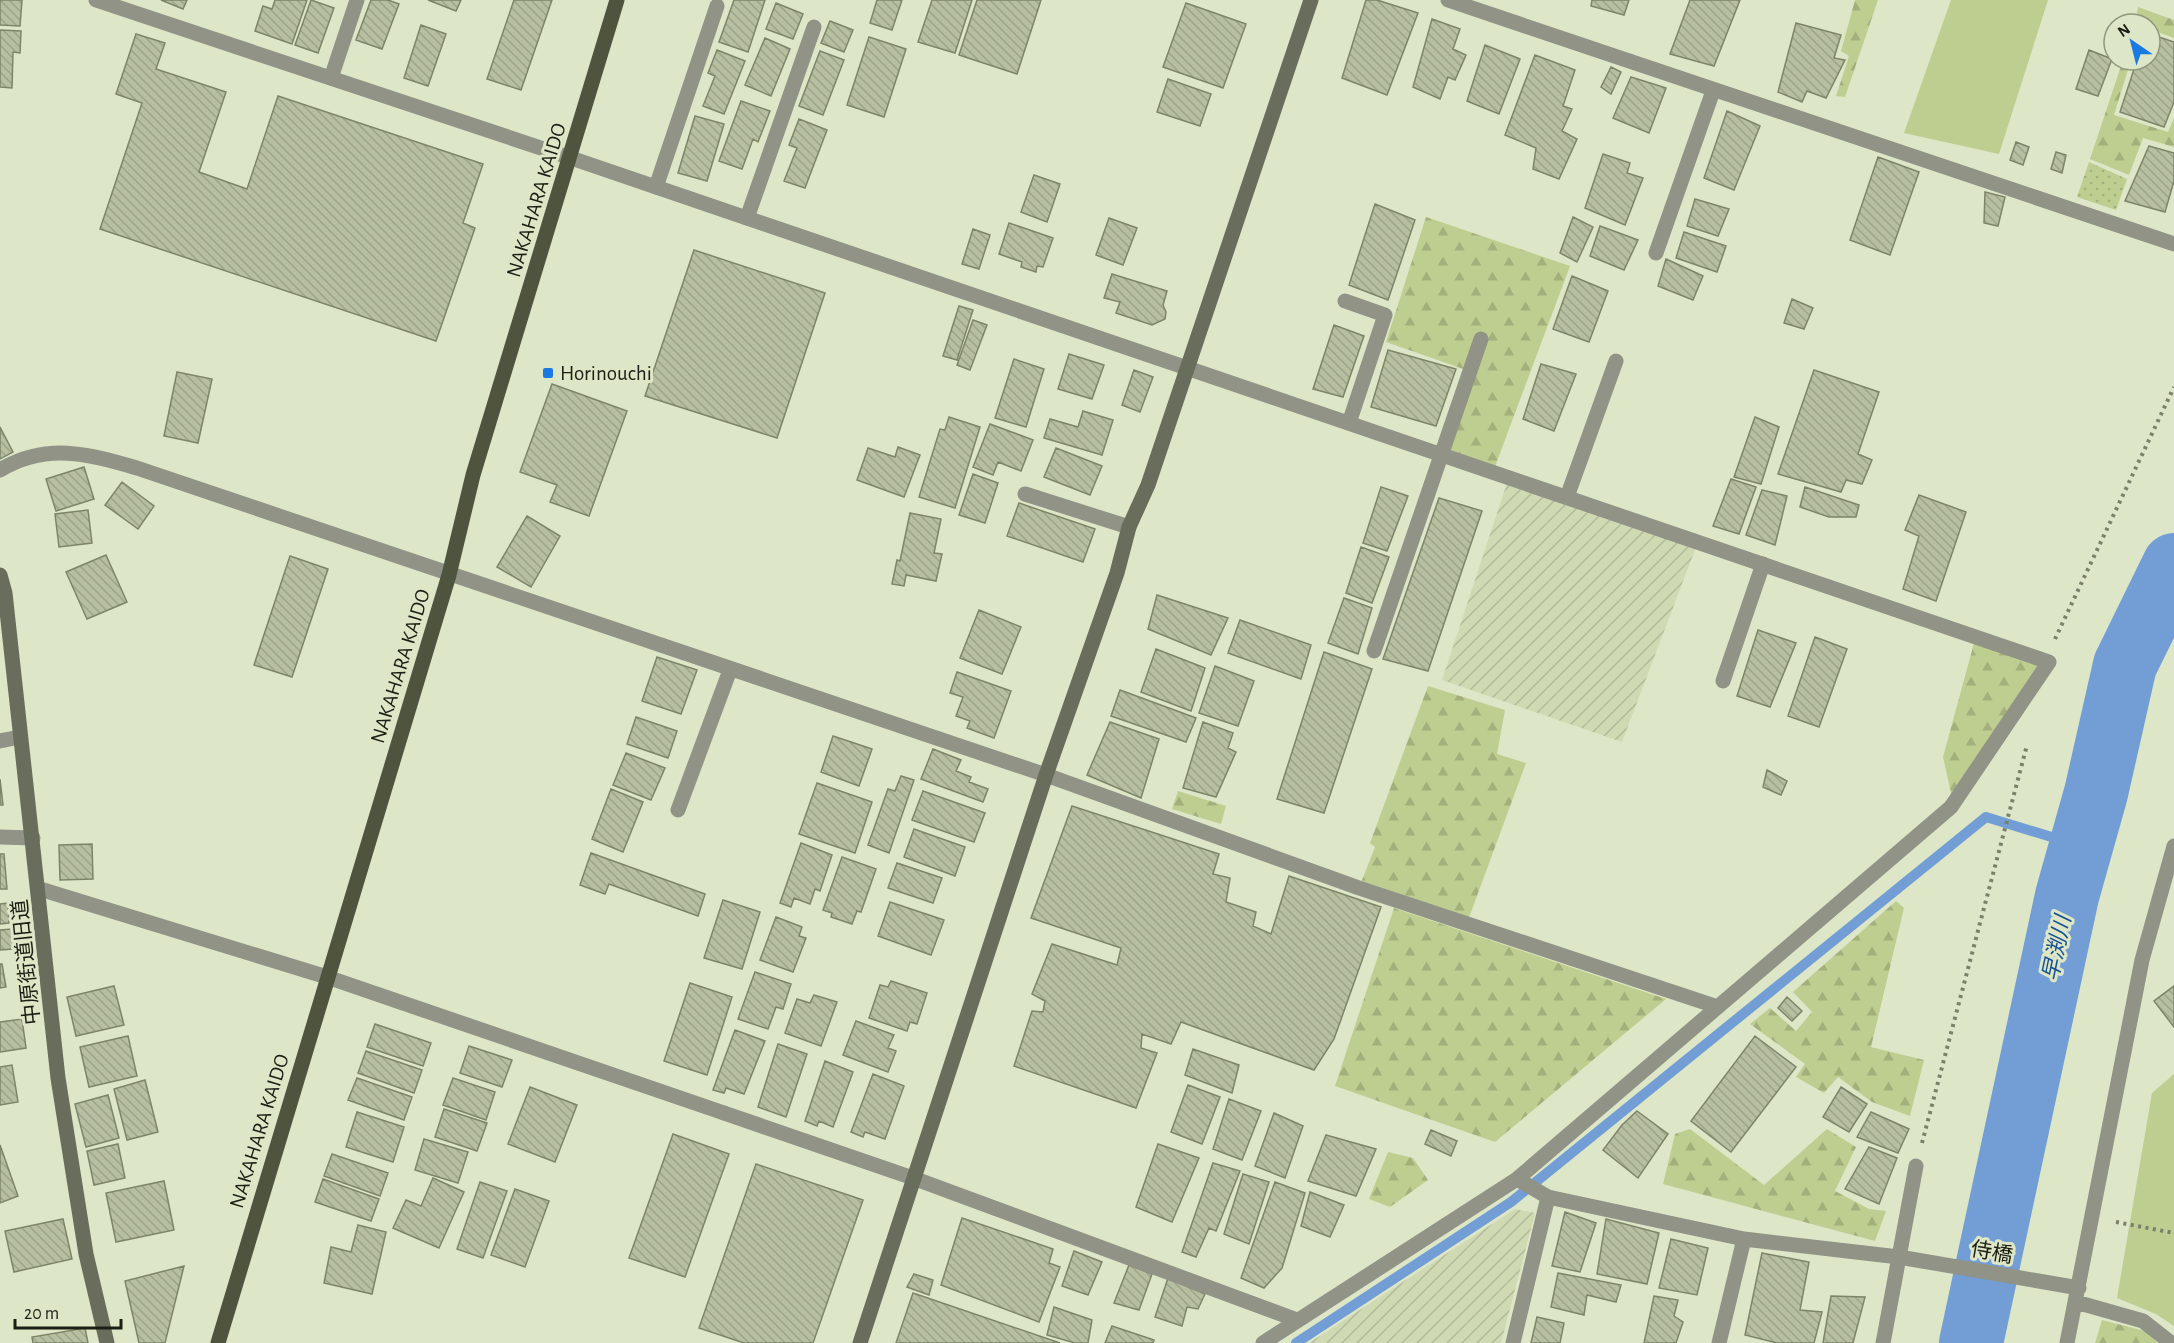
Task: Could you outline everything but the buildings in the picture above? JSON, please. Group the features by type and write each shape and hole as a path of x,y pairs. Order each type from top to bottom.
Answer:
{"main road":[{"name":"NAKAHARA KAIDO","path":"218,1343 450,574 473,475 618,0"}],"street":[{"path":"96,0 571,158 2049,662 1951,807 1518,1180 1263,1343"},
{"path":"331,78 357,0"},
{"path":"860,1343 1046,775 1117,573 1129,527 1148,485 1311,0"},
{"path":"1448,0 1713,91 2174,244"},
{"path":"656,187 717,6"},
{"path":"747,218 814,27"},
{"path":"1656,253 1713,91"},
{"path":"1345,301 1385,315 1349,423"},
{"path":"1374,651 1481,339"},
{"path":"1566,497 1616,361"},
{"path":"0,470 23,456 84,452 137,468 1046,775 1359,888 1718,1007"},
{"path":"1025,494 1129,527"},
{"path":"1723,681 1763,564"},
{"name":"中原街道旧道","path":"0,575 5,593 20,737 40,889 58,1078 86,1254 107,1343"},
{"path":"678,810 730,669"},
{"path":"0,741 20,737"},
{"path":"0,837 33,838"},
{"path":"2067,1343 2142,960 2173,850"},
{"path":"40,889 327,976 913,1178 1297,1320"},
{"path":"1883,1343 1916,1166"},
{"name":"侍橋","path":"1518,1180 1547,1196 1744,1239 1899,1257 2077,1295 2142,1321 2171,1343"},
{"path":"1513,1343 1547,1196"},
{"path":"1719,1343 1744,1239"}],"path":[{"path":"2049,662 2054,641 2174,387"},
{"path":"1916,1166 2027,742"},
{"path":"2140,1228 2174,1233"}],"shaded area":[{"path":"1509,477 1698,542 1622,742 1442,680"},
{"path":"1515,1209 1535,1213 1501,1343 1309,1343"}],"green space":[{"path":"1855,0 1878,0 1845,97 1836,96 1849,56 1841,51"},
{"path":"1951,0 2048,0 1999,154 1904,133"},
{"path":"2138,7 2152,12 2137,12"},
{"path":"2162,16 2174,20 2174,38 2162,34"},
{"path":"2119,72 2127,72 2114,115 2168,132 2174,118 2174,147 2143,138 2129,175 2090,159"},
{"path":"2089,162 2127,179 2116,210 2077,197"},
{"path":"1426,217 1570,266 1493,472 1440,454 1469,371 1386,342"},
{"path":"1976,636 2049,662 1953,802 1943,757"},
{"path":"1428,686 1505,710 1497,754 1526,763 1467,923 1359,888 1375,847 1370,843"},
{"path":"1178,791 1226,806 1221,824 1172,809"},
{"path":"1896,901 1904,908 1871,1047 1924,1060 1910,1116 1872,1102 1838,1077 1824,1093 1796,1077 1805,1064 1750,1024 1770,1008 1796,1031 1812,1012 1793,992"},
{"path":"1394,908 1666,999 1495,1142 1335,1086"},
{"path":"2174,1074 2174,1326 2156,1314 2117,1298 2152,1093"},
{"path":"1690,1129 1764,1185 1827,1129 1856,1147 1835,1191 1869,1209 1886,1211 1875,1241 1663,1184 1675,1134"},
{"path":"1388,1152 1413,1158 1428,1180 1390,1207 1369,1199"},
{"path":"2102,1320 2145,1331 2158,1343 2095,1343"}],"waterway":[{"name":"早渕川","path":"1971,1343 2067,896 2096,793 2125,665 2174,565"},
{"path":"1296,1343 1511,1202 1986,817 2081,846"}],"place":[{"name":"Horinouchi","path":"548,373"}]}
